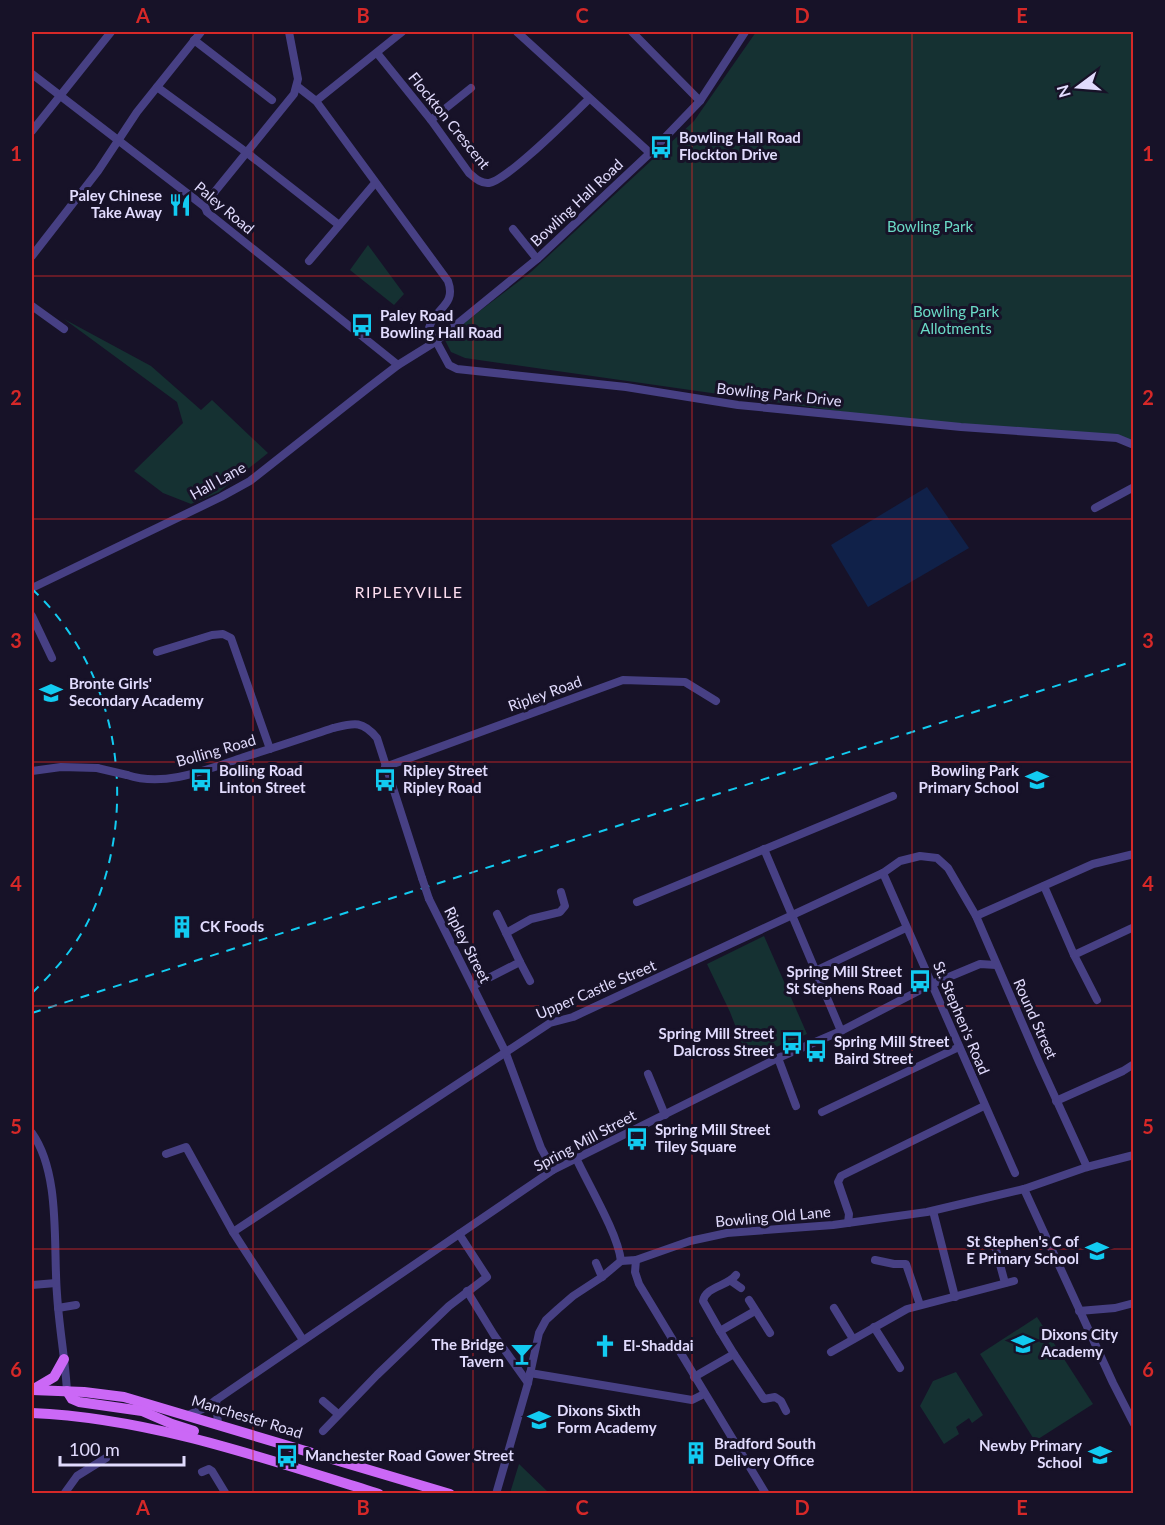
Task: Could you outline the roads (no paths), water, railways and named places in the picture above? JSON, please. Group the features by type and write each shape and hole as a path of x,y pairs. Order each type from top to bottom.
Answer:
{"main road":[{"path":"32,1390 54,1377 64,1359"},
{"name":"Manchester Road","path":"32,1390 124,1397 450,1494"},
{"path":"61,1414 67,1391"},
{"path":"67,1391 72,1399 79,1402 142,1411 172,1424 210,1436 225,1448"},
{"path":"32,1413 105,1419 163,1430 379,1494"}],"street":[{"path":"32,131 111,32"},
{"path":"32,256 98,171 157,87 201,32"},
{"path":"205,207 246,152 279,115 298,87 297,67 289,32"},
{"path":"316,101 402,32"},
{"path":"517,32 650,153"},
{"path":"632,32 700,101"},
{"name":"Bowling Hall Road","path":"398,365 435,342 537,259 650,153 700,101 745,32"},
{"path":"195,40 272,100"},
{"name":"Flockton Crescent","path":"377,53 469,172 477,180 488,183 517,166 589,99"},
{"name":"Paley Road","path":"32,74 205,207 207,212 398,365"},
{"path":"157,87 246,152 339,225"},
{"path":"298,87 316,101 375,183 397,209 448,282 450,297 445,306 431,320 429,328 435,342"},
{"path":"431,120 471,88"},
{"path":"309,261 375,183"},
{"path":"513,229 537,259"},
{"path":"32,306 64,329"},
{"name":"Bowling Park Drive","path":"435,342 449,365 457,369 626,387 738,405 961,427 1117,438 1134,444"},
{"name":"Hall Lane","path":"32,588 250,481 398,365"},
{"path":"1095,508 1134,487"},
{"path":"32,616 52,658"},
{"path":"158,652 212,635 223,634 231,638 270,749"},
{"name":"Ripley Road","path":"385,767 623,680 685,682 716,701"},
{"name":"Bolling Road","path":"32,771 61,767 97,768 136,778 187,776 351,723 368,728"},
{"name":"Ripley Street","path":"368,728 377,738 429,899 505,1051 542,1148 553,1170"},
{"path":"637,902 893,796"},
{"path":"764,849 841,1031"},
{"path":"976,916 1093,864 1134,854"},
{"name":"Upper Castle Street","path":"233,1232 550,1023 573,1017 883,873 900,861 920,856 937,858 957,881"},
{"name":"St. Stephen's Road","path":"883,873 1015,1173"},
{"name":"Round Street","path":"957,881 976,916 1087,1167"},
{"path":"1044,886 1074,955 1097,1000"},
{"path":"506,933 531,920 560,912 565,906 561,892"},
{"path":"497,914 530,981"},
{"path":"1074,955 1134,927"},
{"path":"815,971 906,928"},
{"path":"473,986 520,962"},
{"name":"Spring Mill Street","path":"188,1415 205,1408 553,1170 778,1058 841,1031 932,984 980,964 996,965"},
{"path":"822,1112 959,1047"},
{"path":"778,1058 796,1106"},
{"path":"1056,1101 1134,1064"},
{"path":"648,1074 665,1115"},
{"path":"848,1223 849,1214 838,1182 841,1176 984,1106"},
{"path":"32,1133 47,1167 52,1199 56,1283 67,1391"},
{"path":"166,1155 186,1147 233,1232 303,1340"},
{"name":"Bowling Old Lane","path":"621,1261 636,1260 690,1241 727,1233 848,1223 933,1211 1024,1189 1087,1167 1134,1155"},
{"path":"496,1494 529,1378 539,1333 546,1320 573,1296 621,1261 620,1252 576,1158"},
{"path":"1024,1189 1079,1311 1132,1418"},
{"path":"933,1211 955,1297"},
{"path":"323,1431 467,1291 487,1277 459,1234"},
{"path":"831,1352 907,1309 1009,1282 994,1246"},
{"path":"636,1260 635,1272 639,1284 766,1494"},
{"path":"875,1260 906,1264 920,1305"},
{"path":"596,1263 602,1277"},
{"path":"741,1288 734,1278 709,1291 703,1302 763,1403 775,1397 781,1401 786,1411"},
{"path":"32,1285 56,1283"},
{"path":"467,1291 494,1335 529,1378 692,1400 704,1394"},
{"path":"749,1300 770,1333"},
{"path":"1079,1311 1134,1304"},
{"path":"58,1308 76,1305"},
{"path":"834,1308 853,1339"},
{"path":"720,1331 755,1311"},
{"path":"874,1327 900,1368"},
{"path":"694,1377 734,1354"},
{"path":"216,1400 218,1424"},
{"path":"323,1401 338,1414"},
{"path":"64,1494 77,1476 106,1458"},
{"path":"202,1472 209,1468 226,1494"}],"water":[{"path":"927,487 969,548 868,607 831,545"}],"railway":[{"path":"32,589 62,622 85,659 102,699 113,741 117,785 115,829 107,872 92,913 66,956 32,993"},
{"path":"32,1013 1134,661"}],"place":[{"name":"Bowling Hall Road Flockton Drive","path":"661,147"},
{"name":"Paley Chinese Take Away","path":"180,205"},
{"name":"Paley Road Bowling Hall Road","path":"362,325"},
{"name":"Bronte Girls' Secondary Academy","path":"51,693"},
{"name":"Bolling Road Linton Street","path":"201,780"},
{"name":"Ripley Street Ripley Road","path":"385,780"},
{"name":"Bowling Park Primary School","path":"1037,780"},
{"name":"CK Foods","path":"182,927"},
{"name":"Spring Mill Street St Stephens Road","path":"920,981"},
{"name":"Spring Mill Street Dalcross Street","path":"792,1043"},
{"name":"Spring Mill Street Baird Street","path":"816,1051"},
{"name":"Spring Mill Street Tiley Square","path":"637,1139"},
{"name":"St Stephen's C of E Primary School","path":"1097,1251"},
{"name":"Dixons City Academy","path":"1023,1344"},
{"name":"El-Shaddai","path":"605,1346"},
{"name":"The Bridge Tavern","path":"522,1354"},
{"name":"Dixons Sixth Form Academy","path":"539,1420"},
{"name":"Bradford South Delivery Office","path":"696,1453"},
{"name":"Newby Primary School","path":"1100,1455"},
{"name":"Manchester Road Gower Street","path":"287,1456"}],"district":[{"name":"RIPLEYVILLE","path":"409,592"}],"park label":[{"name":"Bowling Park","path":"930,227"},
{"name":"Bowling Park Allotments","path":"956,320"}]}
